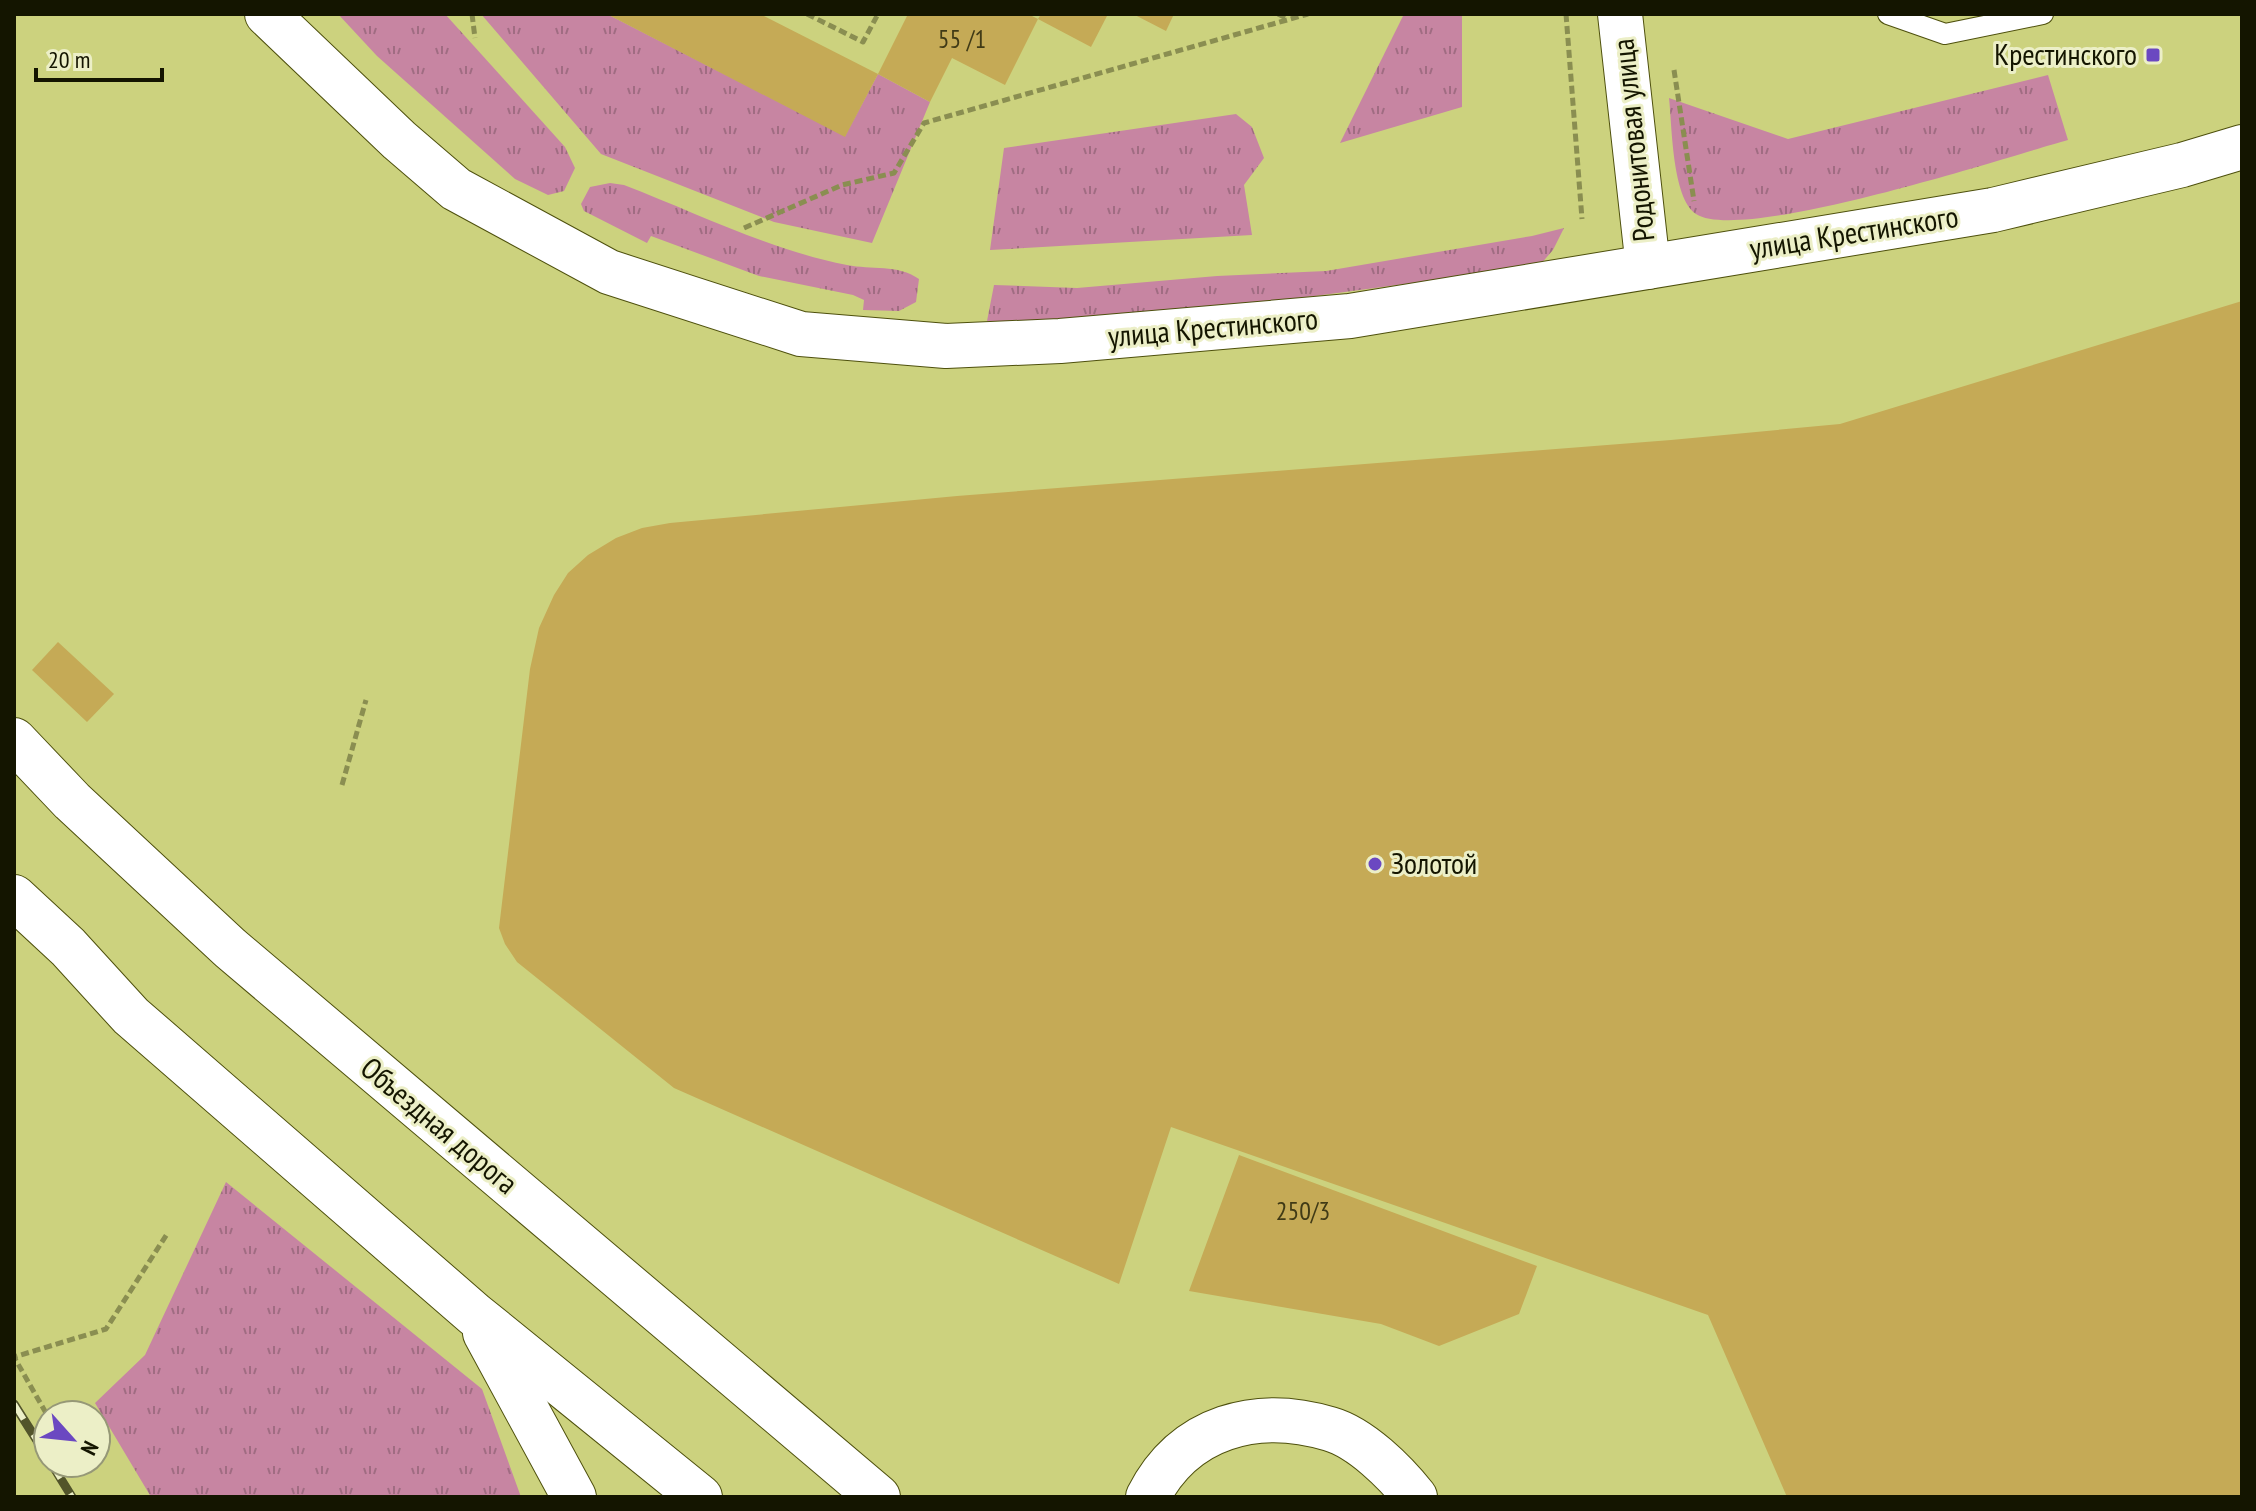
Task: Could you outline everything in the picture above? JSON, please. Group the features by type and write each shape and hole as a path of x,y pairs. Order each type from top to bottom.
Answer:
{"main road":[{"name":"улица Крестинского","path":"267,14 399,140 456,189 609,272 801,334 946,346 1075,340 1350,316 1993,210 2182,165 2242,147"},
{"name":"Родонитовая улица","path":"1620,14 1648,267"},
{"name":"Объездная дорога","path":"14,740 72,801 230,948 878,1497"},
{"path":"14,897 68,947 131,1016 474,1314 700,1497"},
{"path":"474,1314 574,1497"},
{"path":"1148,1497 1155,1482 1192,1443 1237,1422 1277,1420 1332,1429 1382,1459 1415,1497"}],"lane":[{"path":"1888,14 1945,34 2043,14"}],"path":[{"path":"472,14 475,38"},
{"path":"807,14 863,42 878,14"},
{"path":"1278,14 1289,19"},
{"path":"744,228 842,185 894,173 924,123 1308,14"},
{"path":"1566,14 1582,219"},
{"path":"1672,61 1694,201"},
{"path":"342,785 366,700"},
{"path":"38,1399 14,1357 106,1329 167,1234"}],"green space":[{"path":"338,14 445,14 565,147 575,168 564,191 548,195 515,179 377,56"},
{"path":"481,14 607,14 845,136 878,74 930,102 872,243 774,222 601,154"},
{"path":"1404,14 1462,14 1462,107 1340,143"},
{"path":"2048,75 2068,140 1876,195 1765,217 1723,220 1696,214 1682,193 1675,160 1669,98 1788,139"},
{"path":"1236,114 1252,127 1264,158 1244,185 1252,235 990,250 1004,148"},
{"path":"610,183 624,185 790,250 847,265 893,269 911,274 919,279 916,302 899,311 863,310 864,300 853,295 759,276 651,236 647,243 584,211 581,204 590,187"},
{"path":"1564,228 1553,250 1539,266 1315,296 1083,322 987,321 994,285 1077,288 1217,276 1326,271"},
{"path":"226,1182 482,1389 521,1497 151,1497 112,1432 112,1399 99,1399 145,1355"}],"building":[{"path":"607,14 760,14 878,74 845,137"},
{"path":"908,14 1028,14 1038,19 1005,85 952,58 930,102 878,74"},
{"path":"1041,14 1108,14 1091,47 1038,19"},
{"path":"1133,14 1174,14 1166,31"},
{"name":"Золотой","path":"2242,301 2242,1497 1787,1497 1708,1315 1171,1127 1119,1284 674,1088 517,962 499,928 530,669 539,628 568,573 588,555 616,538 642,528 957,496 1840,424"},
{"path":"58,642 114,694 87,722 32,670"},
{"path":"1239,1155 1537,1266 1519,1314 1439,1346 1381,1324 1189,1291"}],"railway":[{"path":"14,1404 32,1433"},
{"path":"61,1479 72,1497"}],"place":[{"name":"Крестинского","path":"2153,55"},
{"name":"Золотой","path":"1375,864"}]}
